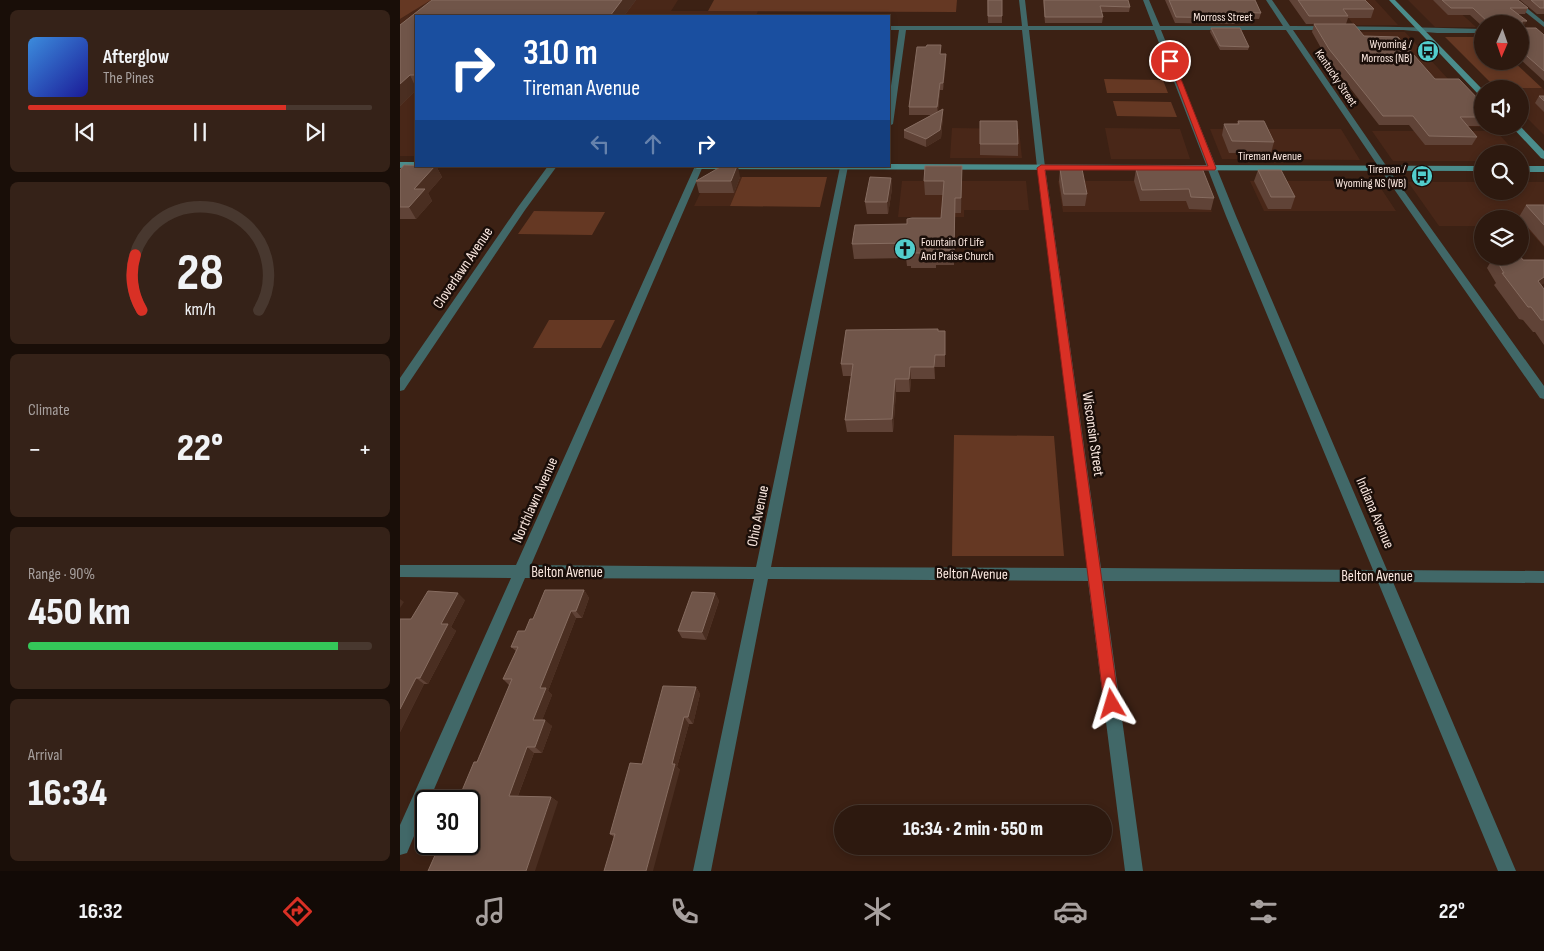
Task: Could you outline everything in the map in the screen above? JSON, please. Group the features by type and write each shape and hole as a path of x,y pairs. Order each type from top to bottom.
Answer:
{"street":[{"name":"Wisconsin Street","path":"1022,0 1041,168 1134,871"},
{"name":"Indiana Avenue","path":"1146,0 1212,168 1507,871"},
{"name":"Kentucky Street","path":"1269,0 1384,169 1544,395"},
{"path":"1392,0 1474,85"},
{"path":"1513,0 1543,29"},
{"name":"Morross Street","path":"890,28 1288,28 1474,31"},
{"path":"890,117 903,28"},
{"path":"1524,135 1544,156"},
{"path":"400,173 408,165"},
{"name":"Cloverlawn Avenue","path":"400,387 521,209 552,167"},
{"name":"Northlawn Avenue","path":"400,846 698,167"},
{"name":"Tireman Avenue","path":"844,167 1474,169"},
{"name":"Ohio Avenue","path":"702,871 844,167"},
{"path":"1529,169 1544,170"},
{"name":"Belton Avenue","path":"400,571 1544,576"}],"shaded area":[{"path":"400,0 431,0 400,19"},
{"path":"431,0 678,0 671,11 758,11 756,15 415,15 415,156 400,156 400,19"},
{"path":"714,0 957,0 956,12 708,11"},
{"path":"1334,0 1375,0 1398,25 1354,25"},
{"path":"1408,0 1446,0 1474,25 1474,27 1435,27"},
{"path":"1361,32 1405,32 1474,107 1474,127 1438,126"},
{"path":"1445,37 1474,37 1474,66"},
{"path":"1478,70 1523,70 1542,88 1529,88 1529,80 1488,80"},
{"path":"1104,79 1163,80 1168,93 1107,93"},
{"path":"1529,88 1542,88 1544,90 1544,135 1529,120"},
{"path":"1113,101 1171,102 1177,117 1117,116"},
{"path":"952,128 1019,129 1022,158 950,158"},
{"path":"1105,128 1180,129 1190,159 1111,159"},
{"path":"1210,129 1341,129 1360,160 1222,159"},
{"path":"1372,131 1474,131 1474,135 1500,135 1509,145 1474,145 1474,161 1393,161"},
{"path":"708,177 742,177 730,206 694,206"},
{"path":"742,177 827,177 820,207 730,206"},
{"path":"902,181 1026,181 1029,210 964,210 964,217 898,217"},
{"path":"1058,181 1200,181 1212,212 1063,212"},
{"path":"1250,181 1376,181 1396,211 1264,211"},
{"path":"1408,182 1474,182 1474,200 1529,200 1529,182 1544,182 1544,247 1529,230 1529,210 1474,210 1474,226 1439,226"},
{"path":"534,211 605,212 592,235 518,234"},
{"path":"549,320 615,320 601,348 533,348"},
{"path":"954,435 1054,436 1064,556 952,556"}],"building":[{"path":"432,0 622,0 611,15 415,15 415,75 410,75 400,84 400,25"},
{"path":"988,0 1002,0 1002,16 988,16"},
{"path":"1044,0 1128,0 1130,7 1100,6 1103,17 1045,17"},
{"path":"1169,0 1255,0 1261,13 1233,12 1236,18 1176,17"},
{"path":"1298,0 1365,0 1374,9 1343,9 1348,16 1309,16"},
{"path":"1442,0 1518,0 1528,8 1510,8 1519,15 1480,15 1473,8 1451,8"},
{"path":"1531,0 1544,0 1544,8 1540,8"},
{"path":"1314,24 1354,24 1364,36 1398,37 1435,79 1459,79 1474,95 1474,117 1460,117 1477,137 1429,136 1413,116 1383,116 1329,49"},
{"path":"1211,28 1240,28 1249,47 1220,46"},
{"path":"1529,28 1536,28 1544,35 1544,71 1529,58"},
{"path":"927,45 941,45 940,54 946,54 943,83 940,83 937,107 909,107 917,47 926,47"},
{"path":"943,109 940,130 926,139 904,130"},
{"path":"980,121 1017,121 1018,144 980,144"},
{"path":"1238,121 1264,121 1274,142 1232,141 1224,124 1239,124"},
{"path":"404,165 434,167 414,189 425,189 409,207 400,207 400,170"},
{"path":"925,166 962,166 961,198 955,198 954,250 936,250 936,253 910,253 910,251 906,251 906,243 852,244 855,225 907,224 907,219 912,218 941,218 944,181 924,181"},
{"path":"720,167 737,167 731,181 696,181"},
{"path":"1202,168 1214,198 1191,197 1189,189 1142,190 1136,169"},
{"path":"1060,169 1082,169 1087,194 1064,194"},
{"path":"1258,170 1281,170 1295,197 1271,197"},
{"path":"870,177 891,178 887,202 865,202"},
{"path":"1526,205 1544,205 1544,225"},
{"path":"1529,260 1544,260 1544,277 1538,281 1544,289 1544,320 1541,320 1531,307 1528,307 1502,273 1504,273 1499,265 1529,265"},
{"path":"938,329 938,331 945,331 945,355 935,355 934,367 910,367 909,379 895,379 892,419 845,420 853,364 841,364 846,330"},
{"path":"545,590 584,590 576,611 571,611 540,688 546,688 533,720 545,720 535,747 527,747 509,796 551,797 526,871 428,871 435,855 480,855 480,790 462,790 474,762 477,762 512,679 503,679 518,647 511,647 518,631 525,631 530,619 533,619"},
{"path":"428,591 458,593 441,624 448,624 420,678 416,678 400,709 400,619 411,619"},
{"path":"692,592 715,593 702,632 678,631"},
{"path":"663,686 696,687 688,717 684,717 672,764 675,764 646,871 604,871 615,834 610,834 630,763 642,764"}],"place":[{"name":"Wyoming / Morross (NB)","path":"1428,51"},
{"name":"Tireman / Wyoming NS (WB)","path":"1422,176"},
{"name":"Fountain Of Life And Praise Church","path":"905,249"}],"route":[{"path":"1112,704 1041,168 1212,168 1170,61"}]}
